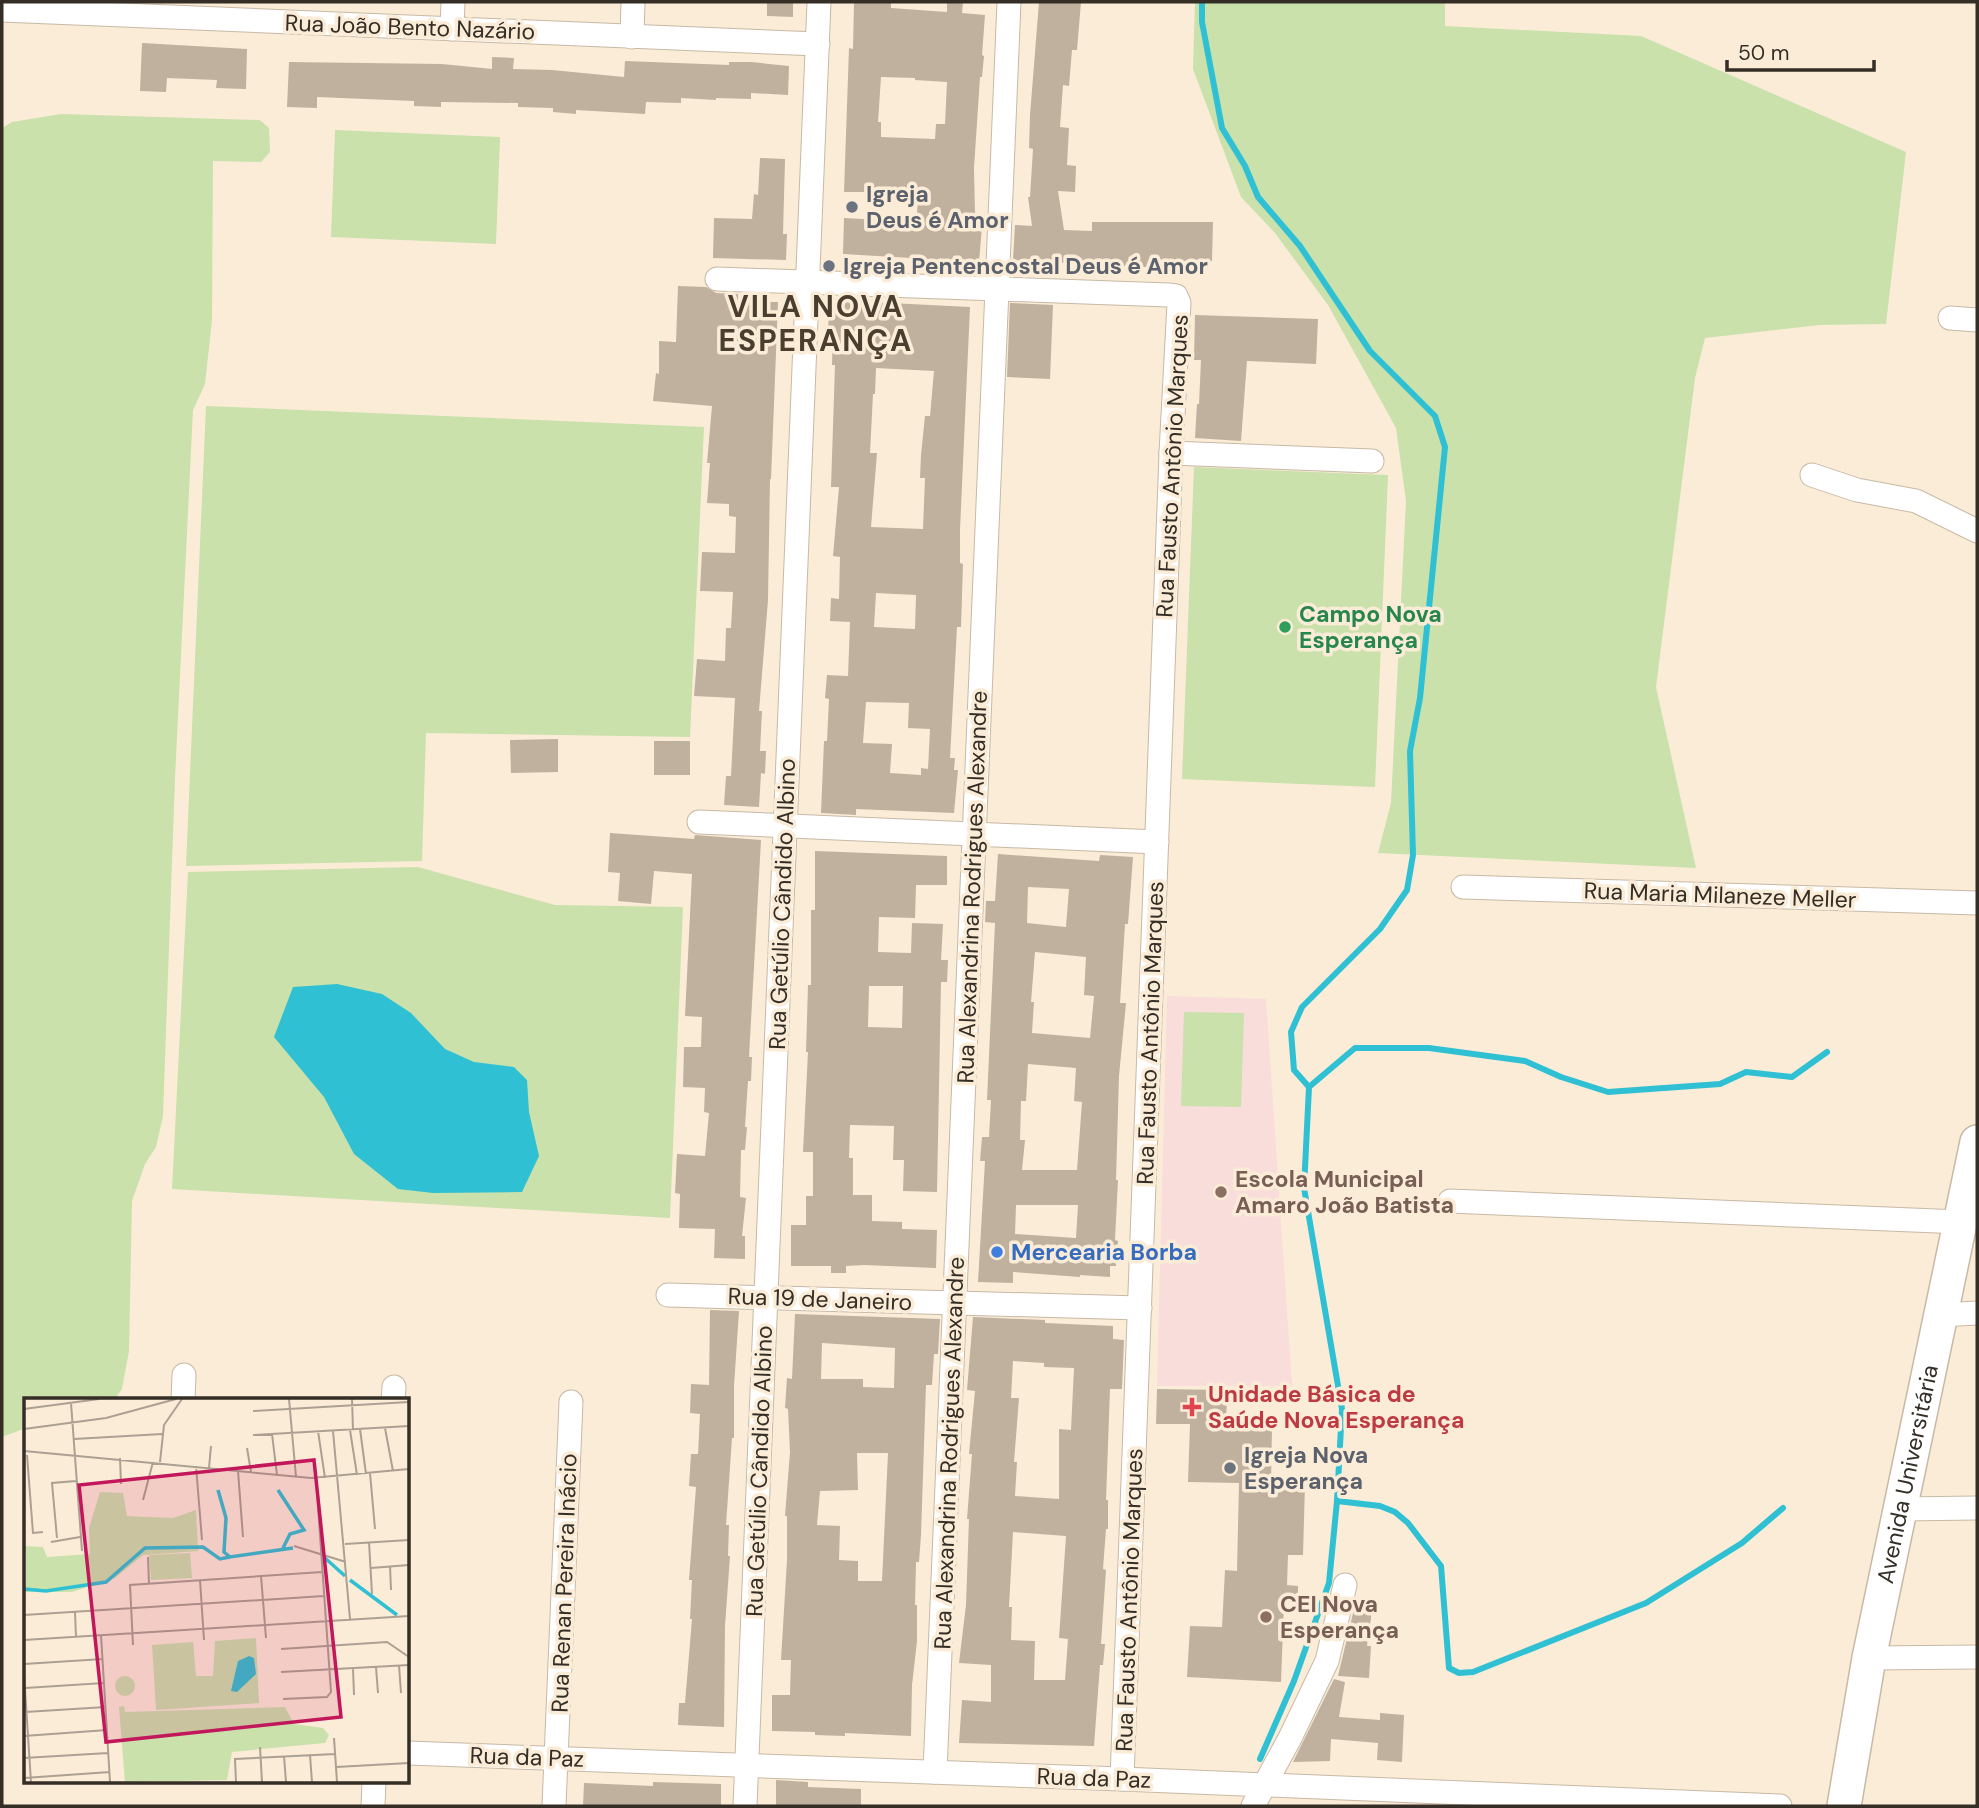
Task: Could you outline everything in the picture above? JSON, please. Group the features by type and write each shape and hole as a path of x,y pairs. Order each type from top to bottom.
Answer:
{"main road":[{"name":"Avenida Universitária","path":"1844,1806 1869,1658 1977,1142"}],"street":[{"path":"452,29 453,2"},
{"path":"632,37 633,2"},
{"name":"Rua Getúlio Cândido Albino","path":"745,1806 820,2"},
{"name":"Rua Alexandrina Rodrigues Alexandre","path":"935,1772 1009,2"},
{"name":"Rua João Bento Nazário","path":"2,10 90,8 268,12 452,29 818,44"},
{"path":"717,279 997,290"},
{"name":"Rua Fausto Antônio Marques","path":"997,290 1168,295 1176,296 1180,303 1171,453 1122,1779"},
{"path":"1950,318 1977,320"},
{"path":"1171,453 1372,461"},
{"path":"1812,475 1857,490 1916,501 1977,531"},
{"path":"699,822 1157,842"},
{"name":"Rua Maria Milaneze Meller","path":"1463,887 1977,903"},
{"path":"1450,1201 1961,1222"},
{"name":"Rua 19 de Janeiro","path":"668,1295 1140,1308"},
{"path":"1941,1315 1977,1313"},
{"path":"183,1398 184,1375"},
{"name":"Rua Renan Pereira Inácio","path":"554,1806 571,1402"},
{"path":"1900,1509 1977,1508"},
{"path":"1253,1806 1327,1661 1345,1585"},
{"path":"1869,1658 1977,1657"},
{"name":"Rua da Paz","path":"410,1753 1266,1784 1780,1806"},
{"path":"373,1806 374,1784"}],"shaded area":[{"name":"Escola Municipal Amaro João Batista","path":"1167,996 1266,999 1292,1386 1157,1386"}],"green space":[{"path":"1195,2 1445,2 1445,26 1641,36 1906,152 1886,324 1819,325 1705,338 1695,378 1656,687 1696,868 1378,853 1391,803 1406,501 1396,428 1328,305 1275,233 1241,197 1193,69"},
{"path":"61,114 260,120 269,128 270,152 261,162 213,161 212,320 205,384 193,410 175,778 163,1116 156,1147 145,1164 132,1201 129,1351 122,1389 115,1398 24,1398 24,1429 2,1437 2,128 12,122"},
{"path":"335,130 500,137 496,244 331,237"},
{"path":"206,406 704,427 690,737 426,733 422,861 186,866"},
{"name":"Campo Nova Esperança","path":"1194,467 1388,475 1375,787 1182,779"},
{"path":"418,867 555,905 683,907 670,1218 172,1189 188,872"},
{"path":"1184,1012 1244,1013 1241,1107 1181,1106"}],"water":[{"path":"337,984 382,994 411,1013 445,1049 474,1062 514,1067 527,1080 529,1112 539,1156 522,1192 433,1193 398,1189 354,1154 324,1097 274,1037 293,987"}],"building":[{"path":"767,2 793,2 793,17 767,16"},
{"path":"854,2 891,2 891,8 947,12 947,2 963,2 962,13 985,15 974,168 975,214 983,215 979,262 843,254 844,218 916,222 919,192 844,192 849,48 853,49","holes":["881,77 947,82 945,124 936,124 935,139 881,137 881,122 878,122"]},
{"path":"1039,2 1081,2 1077,50 1072,50 1069,86 1063,85 1060,127 1069,128 1067,165 1076,166 1075,192 1058,191 1064,230 1092,231 1092,222 1213,222 1212,261 1163,261 1163,268 1013,260 1015,225 1032,226 1028,197 1033,149 1029,148 1030,115"},
{"path":"142,43 247,49 246,89 216,88 217,80 167,78 166,92 140,91"},
{"path":"492,57 514,58 513,69 624,77 625,61 729,65 729,62 751,62 789,66 788,95 751,93 751,99 681,98 681,103 646,102 645,114 576,110 576,114 553,112 553,108 518,107 518,103 441,102 441,107 414,106 414,101 317,97 317,108 287,107 289,62 442,64 492,69"},
{"path":"760,158 785,159 783,234 787,234 786,260 713,258 714,218 752,219 754,194 758,195"},
{"path":"678,286 706,287 716,293 738,294 738,302 778,302 768,600 759,711 762,711 760,751 766,751 765,774 761,773 759,807 724,805 726,776 731,776 735,698 694,696 697,659 725,661 726,628 731,628 733,592 700,591 702,552 735,553 736,517 729,516 729,504 707,503 712,406 653,401 656,373 659,374 659,341 676,342"},
{"path":"830,300 970,307 960,530 960,563 963,564 961,627 957,627 950,758 955,758 954,770 958,770 954,813 856,809 856,815 821,813 829,699 825,698 827,675 848,676 850,622 830,621 831,598 839,599 840,557 833,556 839,487 831,487 835,365 832,365 833,330 828,329","holes":["876,368 934,371 930,416 925,416 921,455 920,478 925,478 923,529 871,527 877,453 870,453","876,593 916,595 915,629 874,627","866,702 909,703 908,728 930,729 928,769 921,768 921,775 890,773 892,744 863,743"]},
{"path":"1010,303 1053,305 1050,379 1007,377"},
{"path":"1195,315 1318,319 1316,364 1247,361 1241,441 1195,438 1201,360 1194,360"},
{"path":"558,739 558,772 511,773 510,740"},
{"path":"654,741 690,741 690,775 654,775"},
{"path":"610,833 694,839 695,835 761,840 749,1057 752,1057 751,1081 748,1081 745,1150 741,1150 740,1197 746,1198 742,1236 745,1236 745,1259 714,1258 715,1229 679,1228 680,1194 675,1193 677,1154 705,1156 709,1113 704,1112 705,1088 683,1087 684,1047 701,1047 702,1017 685,1016 692,874 654,871 651,904 618,901 620,873 608,872"},
{"path":"815,851 947,856 947,885 916,885 915,918 879,917 878,952 911,953 912,923 943,924 941,960 948,960 947,982 941,982 937,1192 903,1191 904,1160 893,1160 894,1126 850,1125 849,1158 853,1158 853,1195 872,1195 872,1221 902,1222 902,1229 937,1230 936,1268 865,1265 846,1266 846,1273 831,1273 831,1266 791,1266 791,1225 806,1225 806,1196 813,1196 813,1152 803,1152 808,985 811,985 811,910 815,910","holes":["869,986 903,986 902,1028 868,1027"]},
{"path":"998,854 1099,861 1100,855 1133,857 1120,1003 1126,1003 1119,1076 1115,1240 1118,1241 1116,1266 1110,1266 1110,1277 1013,1272 1013,1283 978,1282 985,1161 980,1161 982,1137 989,1137 991,1100 987,1100 995,923 985,922 986,901 995,901","holes":["1028,887 1069,889 1066,927 1027,923","1035,952 1086,957 1084,995 1094,996 1090,1038 1032,1033 1034,1002 1031,1002","1028,1064 1076,1068 1074,1101 1082,1102 1077,1170 1022,1170 1025,1140 1020,1140 1021,1101 1026,1101","1016,1205 1078,1205 1076,1238 1015,1234"]},
{"path":"710,1310 739,1311 734,1438 726,1525 729,1525 730,1556 725,1626 724,1727 678,1725 679,1703 685,1703 692,1619 692,1580 689,1580 696,1487 689,1486 691,1454 698,1454 700,1414 690,1413 691,1384 709,1385"},
{"path":"795,1314 940,1319 938,1354 934,1354 932,1385 926,1385 921,1535 919,1562 916,1562 917,1641 912,1685 911,1736 845,1733 845,1736 815,1735 815,1732 772,1731 772,1695 790,1695 791,1660 781,1660 787,1560 785,1516 790,1452 788,1409 785,1408 787,1378 792,1379","holes":["822,1343 895,1348 894,1388 863,1387 863,1379 821,1379","857,1453 888,1453 882,1581 858,1581 858,1561 839,1560 840,1526 817,1525 820,1491 858,1490"]},
{"path":"973,1317 1113,1326 1113,1339 1124,1340 1122,1389 1110,1389 1106,1500 1108,1529 1103,1569 1106,1570 1101,1644 1105,1644 1103,1665 1100,1665 1094,1746 959,1743 962,1700 991,1702 991,1665 959,1663 966,1605 967,1519 972,1454 969,1454 975,1391 967,1390","holes":["1013,1361 1044,1363 1044,1367 1074,1368 1071,1430 1059,1429 1059,1499 1015,1496 1017,1462 1014,1462 1019,1398 1011,1398","1013,1532 1066,1536 1059,1638 1068,1639 1065,1680 1034,1680 1035,1641 1011,1640 1012,1607 1009,1607"]},
{"path":"1157,1389 1227,1390 1226,1427 1272,1428 1271,1484 1305,1484 1303,1555 1288,1555 1287,1585 1298,1586 1298,1603 1284,1602 1281,1682 1187,1677 1190,1626 1222,1627 1225,1570 1237,1571 1239,1483 1188,1482 1190,1424 1156,1424"},
{"path":"1354,1609 1372,1611 1367,1646 1371,1646 1369,1678 1338,1676"},
{"path":"1334,1679 1345,1682 1339,1717 1380,1720 1380,1713 1404,1715 1402,1762 1377,1760 1378,1743 1331,1739 1330,1761 1293,1762"},
{"path":"776,1780 808,1782 808,1787 861,1789 861,1806 776,1806"},
{"path":"653,1782 721,1784 721,1806 583,1806 584,1783 653,1786"}],"waterway":[{"path":"1202,2 1202,22 1222,128 1245,166 1258,197 1300,246 1370,351 1435,416 1445,447 1420,698 1410,751 1413,855 1407,890 1380,929 1302,1007 1291,1032 1294,1070 1309,1087"},
{"path":"1260,1759 1294,1681 1329,1583 1337,1501 1342,1409 1304,1188 1309,1087 1355,1048 1429,1048 1525,1061 1561,1077 1608,1092 1720,1084 1746,1072 1792,1077 1827,1052"},
{"path":"1337,1501 1380,1506 1395,1512 1408,1523 1441,1566 1449,1668 1459,1673 1473,1672 1646,1603 1742,1543 1783,1508"}],"place":[{"name":"Igreja Deus é Amor","path":"852,207"},
{"name":"Igreja Pentencostal Deus é Amor","path":"829,266"},
{"name":"Campo Nova Esperança","path":"1285,627"},
{"name":"Escola Municipal Amaro João Batista","path":"1221,1192"},
{"name":"Mercearia Borba","path":"997,1252"},
{"name":"Unidade Básica de Saúde Nova Esperança","path":"1192,1407"},
{"name":"Igreja Nova Esperança","path":"1230,1468"},
{"name":"CEI Nova Esperança","path":"1266,1617"}],"district":[{"name":"VILA NOVA ESPERANÇA","path":"816,323"}]}
